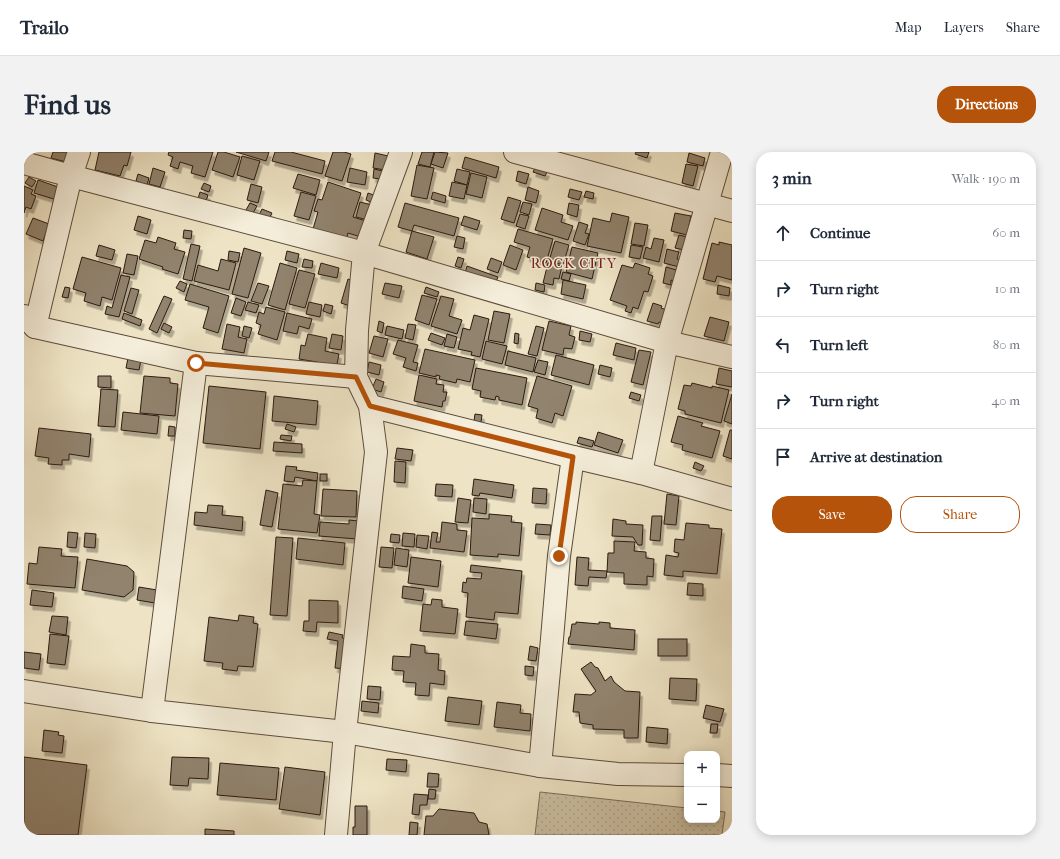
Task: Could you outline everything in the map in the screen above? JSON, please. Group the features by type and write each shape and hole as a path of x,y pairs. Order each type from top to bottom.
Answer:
{"street":[{"path":"79,152 29,321 196,363 356,377"},
{"path":"336,835 345,732 376,452 370,406 356,377 357,330 364,252 401,152"},
{"path":"515,152 732,211"},
{"path":"641,473 668,342 722,152"},
{"path":"24,163 364,252 668,342 732,357"},
{"path":"152,711 196,363"},
{"path":"370,406 641,473 732,499"},
{"path":"540,766 552,647 559,556 573,457"},
{"path":"24,691 152,711 345,732 540,766 618,774 684,775"}],"shaded area":[{"path":"540,792 684,808 684,823 720,823 720,811 725,812 722,835 535,835"}],"building":[{"path":"53,152 73,152 70,163 51,158"},
{"path":"99,152 131,152 127,166 124,165 120,176 95,170"},
{"path":"169,152 213,152 205,177 191,173 193,166 180,162 178,169 170,166 173,157 168,155"},
{"path":"218,152 224,152 240,157 233,177 212,170"},
{"path":"236,152 269,152 266,161"},
{"path":"275,152 291,152 325,161 322,174 272,161"},
{"path":"333,152 344,152 351,154 342,181 325,176"},
{"path":"422,152 434,152 430,167 418,164"},
{"path":"435,152 448,153 443,168 431,164"},
{"path":"636,152 649,152 647,158 635,154"},
{"path":"375,153 388,156 385,170 373,168"},
{"path":"689,153 705,158 703,166 687,162"},
{"path":"242,156 260,161 254,180 237,175"},
{"path":"465,157 499,167 496,178 462,168"},
{"path":"686,164 698,166 693,186 682,183"},
{"path":"417,165 434,168 427,199 411,196"},
{"path":"153,168 165,172 160,187 149,184"},
{"path":"350,168 367,172 365,185 347,182"},
{"path":"535,168 547,172 545,176 533,172"},
{"path":"374,169 383,171 381,179 373,178"},
{"path":"457,169 470,172 467,185 454,181"},
{"path":"518,171 529,174 526,184 516,181"},
{"path":"471,173 487,177 482,198 466,194"},
{"path":"138,174 149,178 147,185 136,181"},
{"path":"298,174 320,180 316,195 293,188"},
{"path":"29,177 36,181 32,187 25,183"},
{"path":"38,180 61,188 57,200 34,193"},
{"path":"328,182 361,193 353,217 366,221 361,237 348,233 346,240 313,229 318,212 314,211 318,199 322,200"},
{"path":"452,182 467,185 464,199 449,196"},
{"path":"204,183 211,186 209,192 201,189"},
{"path":"251,184 262,187 258,203 247,200"},
{"path":"24,186 33,190 31,194 36,196 31,209 26,207 24,213"},
{"path":"528,187 539,191 536,203 525,200"},
{"path":"570,189 582,192 579,200 568,197"},
{"path":"586,191 594,193 593,199 584,197"},
{"path":"200,192 208,195 206,201 198,199"},
{"path":"301,192 316,196 309,220 294,216"},
{"path":"433,192 446,196 445,203 431,199"},
{"path":"368,193 379,197 376,204 366,200"},
{"path":"508,197 521,201 514,223 501,219"},
{"path":"360,202 376,206 372,221 356,217"},
{"path":"523,202 532,204 529,215 520,212"},
{"path":"250,203 257,206 253,213 246,210"},
{"path":"405,203 459,218 454,236 414,225 412,231 398,227"},
{"path":"569,203 579,205 577,217 567,214"},
{"path":"542,208 563,215 561,222 573,226 568,240 535,230"},
{"path":"262,209 272,213 269,219 259,215"},
{"path":"612,213 629,217 621,253 587,246 593,218 610,222"},
{"path":"675,213 691,216 687,235 671,231"},
{"path":"520,214 529,216 525,229 516,226"},
{"path":"138,216 151,220 147,234 134,230"},
{"path":"464,216 480,221 477,230 461,225"},
{"path":"33,218 49,224 43,241 26,234"},
{"path":"579,222 588,225 585,233 589,234 585,245 573,241"},
{"path":"635,223 648,225 644,246 631,244"},
{"path":"518,229 553,239 546,263 527,257 530,247 514,242"},
{"path":"184,230 192,231 191,239 183,238"},
{"path":"412,231 434,237 427,259 406,252"},
{"path":"679,235 687,237 684,250 675,248"},
{"path":"457,236 465,238 463,249 454,247"},
{"path":"158,237 176,243 174,249 185,252 178,274 139,259 145,240 156,243"},
{"path":"654,238 664,240 659,262 643,258 646,247 651,249"},
{"path":"555,241 569,245 563,265 549,261"},
{"path":"719,242 732,245 732,280 717,276 715,282 703,279 712,243 719,245"},
{"path":"191,244 200,246 192,281 183,279"},
{"path":"99,245 115,250 112,260 96,256"},
{"path":"510,245 523,250 516,270 503,265"},
{"path":"631,245 643,247 640,259 629,257"},
{"path":"572,247 598,253 592,279 566,272"},
{"path":"244,248 261,253 248,298 232,294"},
{"path":"667,249 679,252 677,259 681,260 679,267 664,263"},
{"path":"229,251 240,253 238,262 228,260"},
{"path":"287,251 299,254 297,263 285,260"},
{"path":"127,254 138,256 134,275 123,273"},
{"path":"82,257 121,268 112,300 102,297 100,306 84,301 86,293 73,289"},
{"path":"458,257 464,259 461,268 455,266"},
{"path":"491,258 502,262 498,273 487,269"},
{"path":"221,259 236,263 229,290 194,281 198,265 218,271"},
{"path":"304,259 313,261 312,268 302,267"},
{"path":"280,263 297,268 285,310 268,305"},
{"path":"321,263 339,268 337,278 318,274"},
{"path":"548,263 562,266 559,279 554,278 553,285 543,283"},
{"path":"635,263 650,268 648,274 653,276 648,292 644,291 638,309 633,307 631,313 625,311 627,306 610,300 622,265 633,268"},
{"path":"467,266 498,277 495,284 465,273"},
{"path":"666,267 680,271 677,282 671,280 671,285 663,283"},
{"path":"299,270 315,274 305,308 289,304"},
{"path":"563,272 571,274 569,281 561,279"},
{"path":"121,275 130,277 119,317 105,314 107,306 112,308"},
{"path":"348,279 357,282 350,306 341,303"},
{"path":"563,280 586,285 583,299 561,294"},
{"path":"180,281 187,284 184,292 176,288"},
{"path":"258,283 269,286 262,304 251,301"},
{"path":"385,283 402,286 399,298 382,294"},
{"path":"536,283 545,285 544,292 535,290"},
{"path":"190,284 229,296 218,333 203,328 209,307 185,300"},
{"path":"718,285 730,288 729,296 717,294"},
{"path":"65,287 70,288 68,298 62,297"},
{"path":"426,287 439,292 437,297 424,293"},
{"path":"131,288 139,290 132,314 124,311"},
{"path":"422,295 437,299 429,325 415,320"},
{"path":"164,296 172,299 157,333 149,329"},
{"path":"441,296 454,299 449,316 462,320 457,334 431,326"},
{"path":"236,298 246,302 241,316 231,313"},
{"path":"248,302 259,305 256,313 245,310"},
{"path":"309,302 322,305 320,317 306,314"},
{"path":"653,303 670,311 666,324 659,322 658,324 647,321"},
{"path":"325,304 333,306 331,314 323,311"},
{"path":"266,307 285,312 277,340 258,334 261,325 256,323 259,312 264,314"},
{"path":"494,311 510,314 504,343 488,340"},
{"path":"124,313 142,320 140,326 122,319"},
{"path":"287,313 312,319 309,329 299,326 297,334 283,331"},
{"path":"474,315 489,319 480,357 471,355 472,352 458,349 463,328 470,330"},
{"path":"710,317 729,322 724,341 704,336"},
{"path":"379,321 384,323 382,333 377,331"},
{"path":"549,321 571,326 569,335 575,337 572,349 564,348 563,355 542,350"},
{"path":"164,323 172,327 169,333 161,329"},
{"path":"227,324 240,327 238,337 247,339 244,353 222,349"},
{"path":"408,324 416,325 413,340 405,338"},
{"path":"244,326 252,328 249,338 242,336"},
{"path":"387,326 404,330 402,339 385,335"},
{"path":"536,326 544,328 537,356 528,354"},
{"path":"580,331 592,334 590,342 579,340"},
{"path":"431,333 445,338 442,345 428,340"},
{"path":"515,333 519,334 518,344 514,343"},
{"path":"308,334 327,338 325,351 339,354 334,380 315,376 317,362 299,359 301,345 305,346"},
{"path":"332,334 343,336 341,350 329,348"},
{"path":"447,334 457,337 454,348 444,346"},
{"path":"374,336 388,339 383,357 369,353"},
{"path":"398,340 418,345 413,362 418,363 416,371 403,367 406,358 393,354"},
{"path":"486,341 507,346 502,364 482,359"},
{"path":"616,343 636,348 634,360 613,355"},
{"path":"425,349 475,360 470,382 457,379 456,383 439,379 440,376 436,375 436,377 419,373"},
{"path":"639,350 651,352 643,385 631,382"},
{"path":"508,351 536,358 533,372 505,365"},
{"path":"556,355 594,365 589,385 551,375"},
{"path":"128,358 141,360 139,370 126,368"},
{"path":"538,360 548,362 545,375 534,372"},
{"path":"369,362 381,365 379,375 367,372"},
{"path":"600,365 612,368 610,377 598,374"},
{"path":"476,368 527,378 522,405 499,400 499,397 496,396 495,400 480,397 481,391 472,389"},
{"path":"719,368 732,371 732,387 716,384"},
{"path":"419,375 437,379 436,384 444,385 443,392 447,392 442,407 414,401"},
{"path":"98,376 111,376 111,388 98,387"},
{"path":"144,376 170,378 170,383 178,384 175,416 140,413"},
{"path":"537,376 572,386 563,416 555,413 552,423 536,418 538,409 528,406"},
{"path":"376,379 384,382 381,392 372,389"},
{"path":"692,383 729,390 721,423 685,414 685,411 678,409 684,385 691,386"},
{"path":"209,386 266,392 260,449 203,443"},
{"path":"101,389 118,390 115,427 98,426"},
{"path":"631,392 641,395 639,401 629,398"},
{"path":"732,394 732,424 724,421"},
{"path":"274,396 318,401 316,425 272,421"},
{"path":"123,412 159,416 157,434 121,430"},
{"path":"475,414 482,415 481,422 474,421"},
{"path":"678,416 703,423 701,426 720,431 712,458 682,450 683,445 671,442"},
{"path":"287,424 296,427 294,432 285,429"},
{"path":"169,426 175,427 175,436 168,436"},
{"path":"39,428 91,434 89,457 69,454 69,460 62,460 62,465 48,464 49,458 35,456"},
{"path":"730,430 732,430 732,459 723,456"},
{"path":"598,432 623,440 618,453 594,445"},
{"path":"281,435 292,436 291,441 280,439"},
{"path":"579,437 594,441 592,447 577,443"},
{"path":"274,442 302,444 302,453 273,451"},
{"path":"397,448 413,450 411,461 395,459"},
{"path":"395,461 406,462 405,483 394,482"},
{"path":"695,462 704,466 701,471 693,468"},
{"path":"286,466 297,467 296,470 318,473 317,481 295,477 294,482 284,481"},
{"path":"320,474 327,474 327,481 320,481"},
{"path":"474,479 514,485 512,498 480,493 479,496 472,495"},
{"path":"303,480 317,481 314,514 320,515 317,533 278,529 283,484 302,486"},
{"path":"436,484 453,485 452,497 435,496"},
{"path":"533,488 547,489 546,504 532,503"},
{"path":"323,489 357,491 356,517 321,516"},
{"path":"266,490 278,493 272,527 260,525"},
{"path":"667,494 679,496 676,525 664,524"},
{"path":"458,498 471,500 468,523 455,522"},
{"path":"474,498 487,499 486,514 473,512"},
{"path":"208,505 223,506 222,515 243,517 242,531 194,525 195,512 207,513"},
{"path":"489,514 512,516 511,522 522,523 519,556 498,554 498,557 470,555 472,518 489,519"},
{"path":"652,516 662,516 660,541 650,540"},
{"path":"613,519 626,521 626,524 643,525 642,545 638,545 633,537 612,536"},
{"path":"349,520 358,521 357,539 319,536 320,522 349,524"},
{"path":"442,522 457,524 457,530 467,531 464,552 430,548 432,532 438,533 436,542 440,542"},
{"path":"686,523 709,525 709,528 722,529 717,574 683,571 683,577 664,575 666,555 678,557 679,553 674,552 675,539 684,540"},
{"path":"536,524 551,525 550,535 535,534"},
{"path":"68,532 78,533 76,548 67,547"},
{"path":"85,533 96,534 95,548 84,547"},
{"path":"403,533 415,534 414,547 402,546"},
{"path":"391,534 400,535 399,543 390,542"},
{"path":"417,535 429,536 427,549 416,547"},
{"path":"276,537 293,538 287,616 270,615"},
{"path":"298,538 345,543 343,565 296,559"},
{"path":"614,541 635,542 634,551 646,552 646,558 654,559 653,577 647,576 647,585 624,584 624,573 607,572 608,553 614,553"},
{"path":"39,547 62,549 61,556 78,557 75,588 27,584 29,563 37,564"},
{"path":"381,547 394,548 392,568 379,567"},
{"path":"396,548 409,550 407,567 394,565"},
{"path":"411,557 441,561 438,587 408,583"},
{"path":"577,557 589,558 588,570 607,571 606,578 589,577 588,586 575,585"},
{"path":"87,559 127,566 134,572 133,590 124,597 82,590"},
{"path":"471,565 522,571 518,614 495,612 494,620 466,617 468,593 462,592 463,582 466,583 467,578 481,579 482,573 470,572"},
{"path":"688,583 703,584 703,596 687,595"},
{"path":"403,586 424,589 422,601 402,598"},
{"path":"139,587 157,590 155,603 137,600"},
{"path":"32,590 54,593 52,607 30,605"},
{"path":"432,599 442,600 442,607 458,609 455,634 420,631 423,604 431,605"},
{"path":"309,600 338,601 338,623 317,622 316,632 303,631 304,621 309,621"},
{"path":"239,615 254,617 253,623 258,624 253,667 238,666 237,671 222,669 223,663 204,661 209,617 238,621"},
{"path":"52,616 68,617 66,635 49,632"},
{"path":"466,621 498,624 496,639 464,635"},
{"path":"576,622 599,624 599,622 610,623 610,628 635,630 634,650 568,644 572,624 576,624"},
{"path":"329,632 343,635 342,638 352,639 348,669 335,668 338,641 327,639"},
{"path":"50,634 69,636 65,665 47,663"},
{"path":"658,639 687,639 687,656 658,656"},
{"path":"411,644 425,646 425,653 439,654 438,670 445,671 444,685 430,683 429,696 415,695 416,683 403,682 404,671 392,670 393,656 410,657"},
{"path":"530,646 538,648 536,661 528,660"},
{"path":"24,652 41,654 39,670 24,668"},
{"path":"591,662 598,668 605,681 611,676 614,682 625,691 640,692 638,738 624,738 624,730 593,729 593,725 580,723 579,712 573,712 575,694 591,695 596,691 581,669"},
{"path":"525,666 534,667 533,676 525,675"},
{"path":"670,678 697,679 696,701 669,699"},
{"path":"368,686 381,687 380,700 367,699"},
{"path":"448,697 482,701 479,725 445,721"},
{"path":"362,701 379,703 378,713 361,711"},
{"path":"497,702 521,705 520,713 531,714 530,731 494,727"},
{"path":"706,705 724,709 720,722 703,718"},
{"path":"711,724 718,724 717,733 710,733"},
{"path":"647,727 668,729 667,744 646,742"},
{"path":"44,730 59,732 58,735 64,736 62,753 42,751"},
{"path":"24,757 87,765 78,835 24,835"},
{"path":"172,757 209,758 208,779 189,778 188,786 170,785"},
{"path":"387,759 407,760 406,772 386,770"},
{"path":"220,763 279,768 276,800 217,795"},
{"path":"285,767 325,772 320,815 279,809"},
{"path":"428,773 439,774 438,787 427,787"},
{"path":"429,789 436,790 435,799 428,799"},
{"path":"414,794 428,795 427,805 420,805 419,815 412,814"},
{"path":"355,806 367,806 367,835 353,835 353,827 355,827"},
{"path":"439,809 474,813 479,822 487,824 489,835 424,835 426,816 433,816"},
{"path":"410,822 418,823 417,835 409,835"},
{"path":"205,829 234,831 234,835 205,835"}],"district":[{"name":"ROCK CITY","path":"574,263"}],"route":[{"path":"196,363 356,377 370,406 573,457 559,556"}]}
